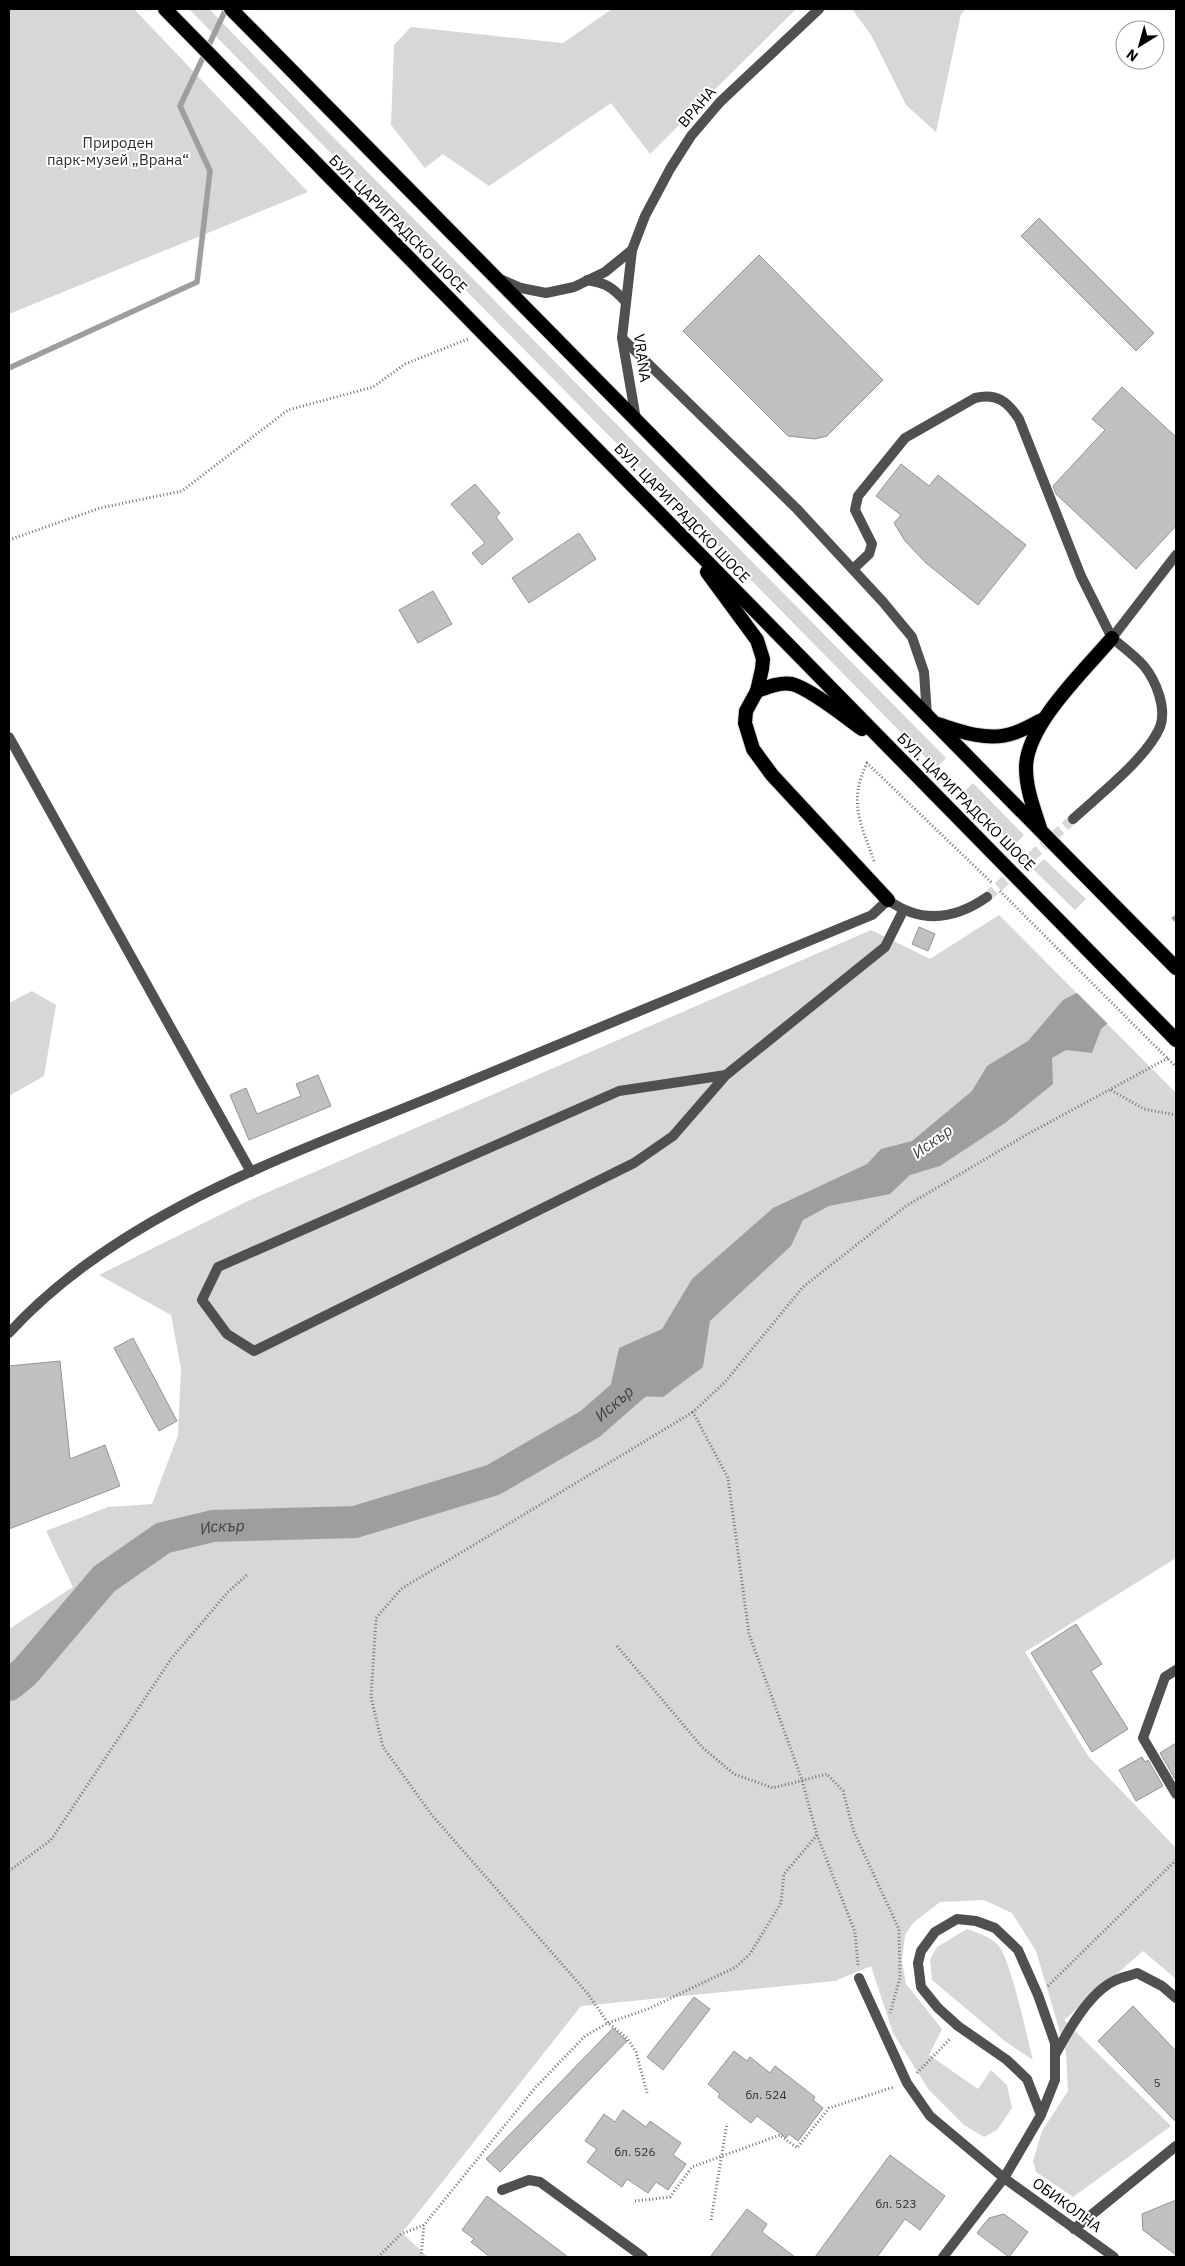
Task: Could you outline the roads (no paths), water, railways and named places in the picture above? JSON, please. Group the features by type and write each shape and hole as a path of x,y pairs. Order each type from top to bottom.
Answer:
{"highway":[{"name":"БУЛ. ЦАРИГРАДСКО ШОСЕ","path":"165,9 1171,1035"},
{"path":"231,9 1096,889 1176,968"},
{"path":"676,531 757,640 763,659 757,691 746,711 744,723 753,749 772,775 888,900"},
{"path":"1041,831 1027,784 1026,756 1042,720 1112,638"},
{"path":"757,691 781,684 792,684 803,689 888,746"},
{"path":"931,719 962,733 988,737 1012,734 1042,720"}],"street":[{"name":"ВРАНА","path":"632,250 645,216 670,169 691,136 720,102 818,9"},
{"path":"497,278 521,288 546,293 574,287 605,272 632,250"},
{"name":"VRANA","path":"632,250 622,338 636,419"},
{"path":"587,280 603,283 625,301"},
{"path":"622,338 797,508 912,637 924,672 931,719"},
{"path":"853,569 869,554 872,544 855,510 858,496 905,438 975,398 986,396 998,399 1009,405 1019,419 1081,576 1112,638 1144,666 1153,681 1162,713 1160,727 1141,754 1073,819"},
{"path":"1112,638 1176,555"},
{"path":"9,736 251,1172"},
{"path":"9,1333 34,1306 65,1280 130,1233 251,1172 872,915 888,900 903,911 926,916 947,916 971,908 987,897"},
{"path":"726,1075 618,1091 218,1267 202,1300 227,1334 254,1351 634,1163 673,1136 726,1075 885,947 903,911"},
{"path":"1176,1670 1165,1677 1143,1738 1176,1794"},
{"path":"943,2257 1004,2178 1041,2115 1055,2080 1055,2043 1038,1995 1018,1950 995,1928 976,1920 957,1920 935,1932 921,1951 918,1963 921,1987 938,2008 958,2026 1007,2060 1027,2079 1041,2115"},
{"path":"1055,2056 1070,2028 1087,2004 1113,1981 1137,1973 1162,1986 1176,1998"},
{"name":"ОБИКОЛНА","path":"859,1978 907,2083 930,2116 1004,2178 1114,2257"},
{"path":"1074,2229 1176,2146"},
{"path":"502,2190 529,2180 540,2182 643,2257"}],"water":[{"path":"1176,914 1176,979 1148,989 1101,1029 1092,1053 1066,1050 1052,1058 1053,1084 1005,1123 940,1166 910,1175 890,1194 829,1206 803,1220 791,1246 710,1321 703,1367 663,1397 637,1396 605,1411 619,1348 662,1329 692,1279 773,1208 867,1164 881,1149 912,1141 972,1091 987,1066 1028,1041 1063,1000 1100,981"}],"waterway":[{"path":"9,368 197,282 210,171 180,106 226,9"},
{"name":"Искър","path":"9,1685 25,1672 104,1579 163,1538 213,1526 355,1522 493,1480 590,1424 638,1382"}],"tunnel":[{"path":"987,897 1073,819"}],"park label":[{"name":"Природен парк-музей „Врана“","path":"118,152"}]}
